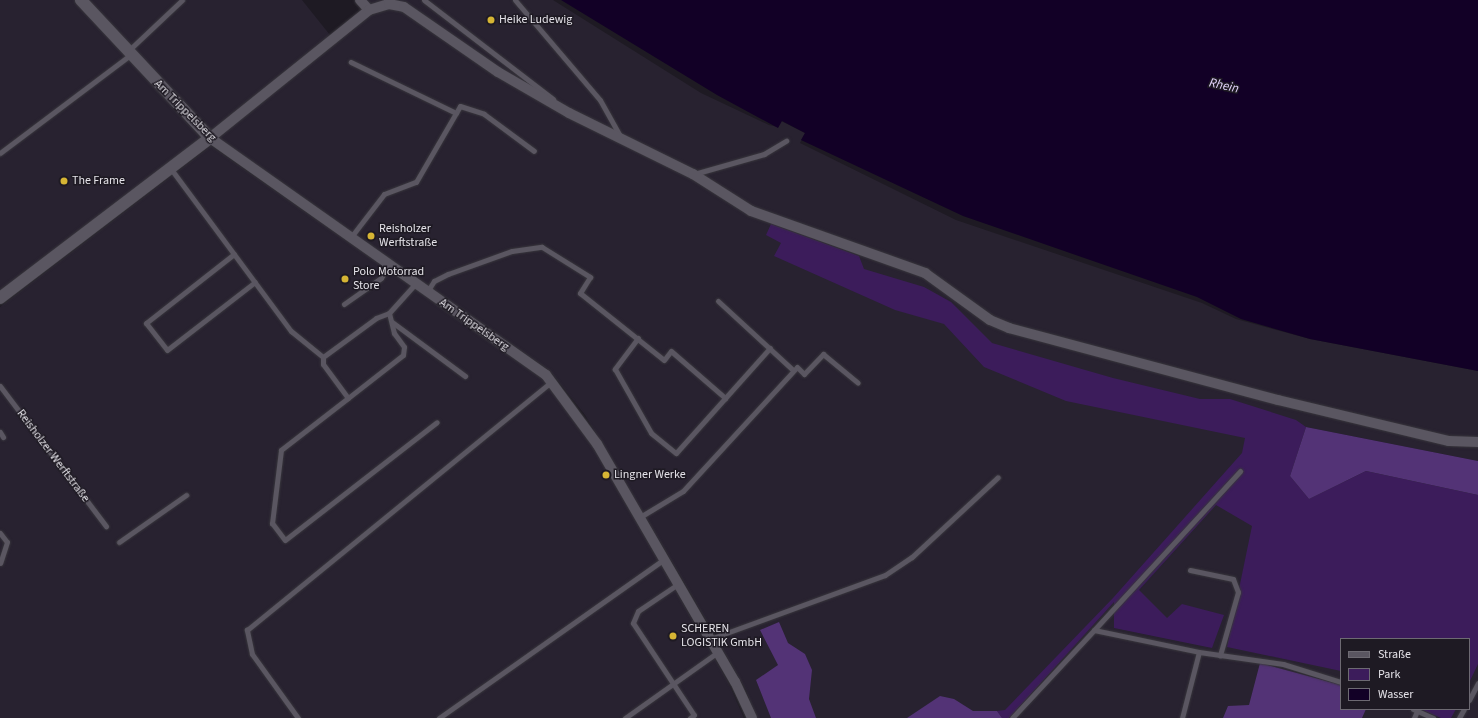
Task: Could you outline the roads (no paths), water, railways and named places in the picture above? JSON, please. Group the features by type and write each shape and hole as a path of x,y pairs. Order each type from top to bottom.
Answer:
{"street":[{"name":"Am Trippelsberg","path":"81,0 128,53 210,138 390,264 552,382 597,444 718,652 752,718"},
{"path":"360,0 368,10"},
{"path":"0,298 210,138 368,10 389,4 404,7 498,72 569,113 693,174 751,211 925,273 990,320 1009,328 1278,400 1449,441 1478,442"}],"lane":[{"path":"0,153 128,53 182,0"},
{"path":"424,0 569,113"},
{"path":"515,0 600,100 621,138"},
{"path":"351,62 456,113"},
{"path":"351,237 384,194 416,182 460,106 484,114 534,151"},
{"path":"693,174 764,154 786,141"},
{"path":"170,168 291,331 323,357"},
{"path":"427,292 434,281 448,274 512,251 542,247 590,277 580,293 664,360 671,351 725,398"},
{"path":"234,254 146,323 167,350 255,282"},
{"path":"344,304 381,278 390,264"},
{"path":"323,357 376,318 389,313 416,283"},
{"path":"718,301 793,370"},
{"path":"389,313 404,347 403,355 281,450 272,523 285,540 437,422"},
{"path":"392,322 465,376"},
{"path":"638,338 615,369 651,433 676,453 770,348"},
{"path":"640,517 684,491 797,367 804,374 823,354 858,383"},
{"path":"323,357 323,364 348,398"},
{"path":"298,718 252,654 247,630 552,382"},
{"name":"Reisholzer Werftstraße","path":"0,386 106,526"},
{"path":"1012,718 1240,471"},
{"path":"710,639 885,575 912,556 998,477"},
{"path":"119,542 186,495"},
{"path":"0,533 7,542 0,563"},
{"path":"439,718 664,559"},
{"path":"1190,570 1233,579 1238,592 1220,655"},
{"path":"678,584 638,611 633,623 694,715 690,718"},
{"path":"1094,630 1199,652 1283,664 1340,682"},
{"path":"625,718 718,652"},
{"path":"1182,718 1199,652"},
{"path":"1470,698 1478,683"},
{"path":"1414,718 1415,710 1433,718"}],"water":[{"name":"Rhein","path":"561,0 1478,0 1478,371 1310,339 1241,319 1197,297 963,216 801,140 805,133 782,121 778,128 717,95"}],"place":[{"name":"Heike Ludewig","path":"491,20"},
{"name":"The Frame","path":"64,181"},
{"name":"Reisholzer Werftstraße","path":"371,236"},
{"name":"Polo Motorrad Store","path":"345,279"},
{"name":"Lingner Werke","path":"606,475"},
{"name":"SCHEREN LOGISTIK GmbH","path":"673,636"}]}
